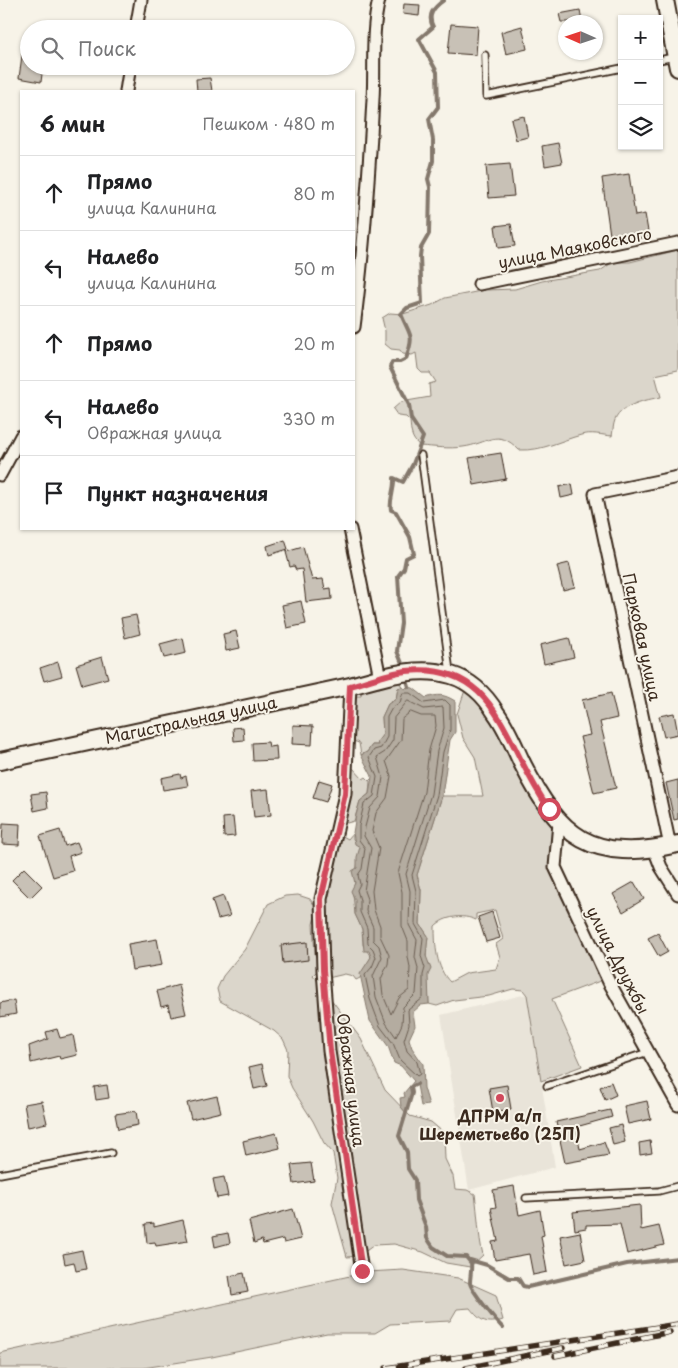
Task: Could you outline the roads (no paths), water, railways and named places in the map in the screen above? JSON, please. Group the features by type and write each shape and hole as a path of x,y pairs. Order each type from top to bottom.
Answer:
{"street":[{"path":"138,20 141,0"},
{"path":"355,318 373,110 375,15 379,0"},
{"path":"665,0 677,63"},
{"path":"126,90 129,75"},
{"name":"улица Маяковского","path":"479,284 678,243"},
{"path":"0,475 20,438"},
{"name":"Парковая улица","path":"678,477 595,494 668,846 661,867 678,894"},
{"path":"350,530 381,678"},
{"name":"Магистральная улица","path":"0,761 350,686 405,671 450,674"},
{"path":"450,674 468,682 486,697 504,724 534,785 559,823 592,846 619,851 668,846"},
{"name":"Овражная улица","path":"350,686 345,794 321,899 321,908 323,970 330,1051 362,1271"},
{"name":"улица Дружбы","path":"559,823 554,866 609,982 678,1104"}],"lane":[{"path":"485,55 486,96 618,69"},
{"path":"663,61 677,63"},
{"path":"421,455 450,674"},
{"path":"547,1086 648,1052"},
{"path":"0,1174 112,1153"},
{"path":"526,1198 659,1191 678,1186"}],"water":[{"path":"402,687 405,689 407,687 413,688 426,698 441,695 455,701 455,732 450,740 442,796 417,875 421,890 420,924 428,936 426,956 431,969 428,975 429,1004 421,1005 413,1012 415,1026 409,1039 412,1048 423,1064 424,1088 429,1105 421,1106 417,1085 411,1087 412,1093 406,1113 401,1107 400,1098 405,1097 404,1093 414,1081 401,1066 394,1063 388,1046 370,1021 360,974 371,957 369,951 364,951 362,929 355,914 355,900 351,891 355,883 352,871 357,868 357,857 360,847 355,844 353,833 356,815 360,801 369,794 372,776 361,755 367,752 372,745 378,745 377,742 383,734 382,717 388,704 396,699 398,688"}],"waterway":[{"path":"404,668 397,651 401,623 398,576 404,568 406,558 414,554 410,537 396,512 391,510 391,502 394,478 403,482 413,464 423,437 411,419 409,405 390,367 392,362 400,362 406,359 410,344 410,335 401,314 407,308 422,303 420,256 421,248 429,234 430,187 428,179 433,161 433,140 429,119 438,107 437,72 419,39 433,27 431,23 432,12 444,0"},
{"path":"406,677 409,687"},
{"path":"417,1084 411,1087 412,1093 399,1136 407,1152 408,1169 415,1180 416,1200 426,1227 427,1238 433,1247 447,1256 466,1257 471,1263 471,1287 503,1328"},
{"path":"470,1260 487,1265 509,1278 518,1278 523,1286 528,1287 627,1264 678,1258"}],"railway":[{"path":"386,1368 678,1324"},
{"path":"555,1356 670,1332"},
{"path":"466,1368 563,1348"}],"place":[{"name":"ДПРМ а/п Шереметьево (25П)","path":"500,1098"}]}
